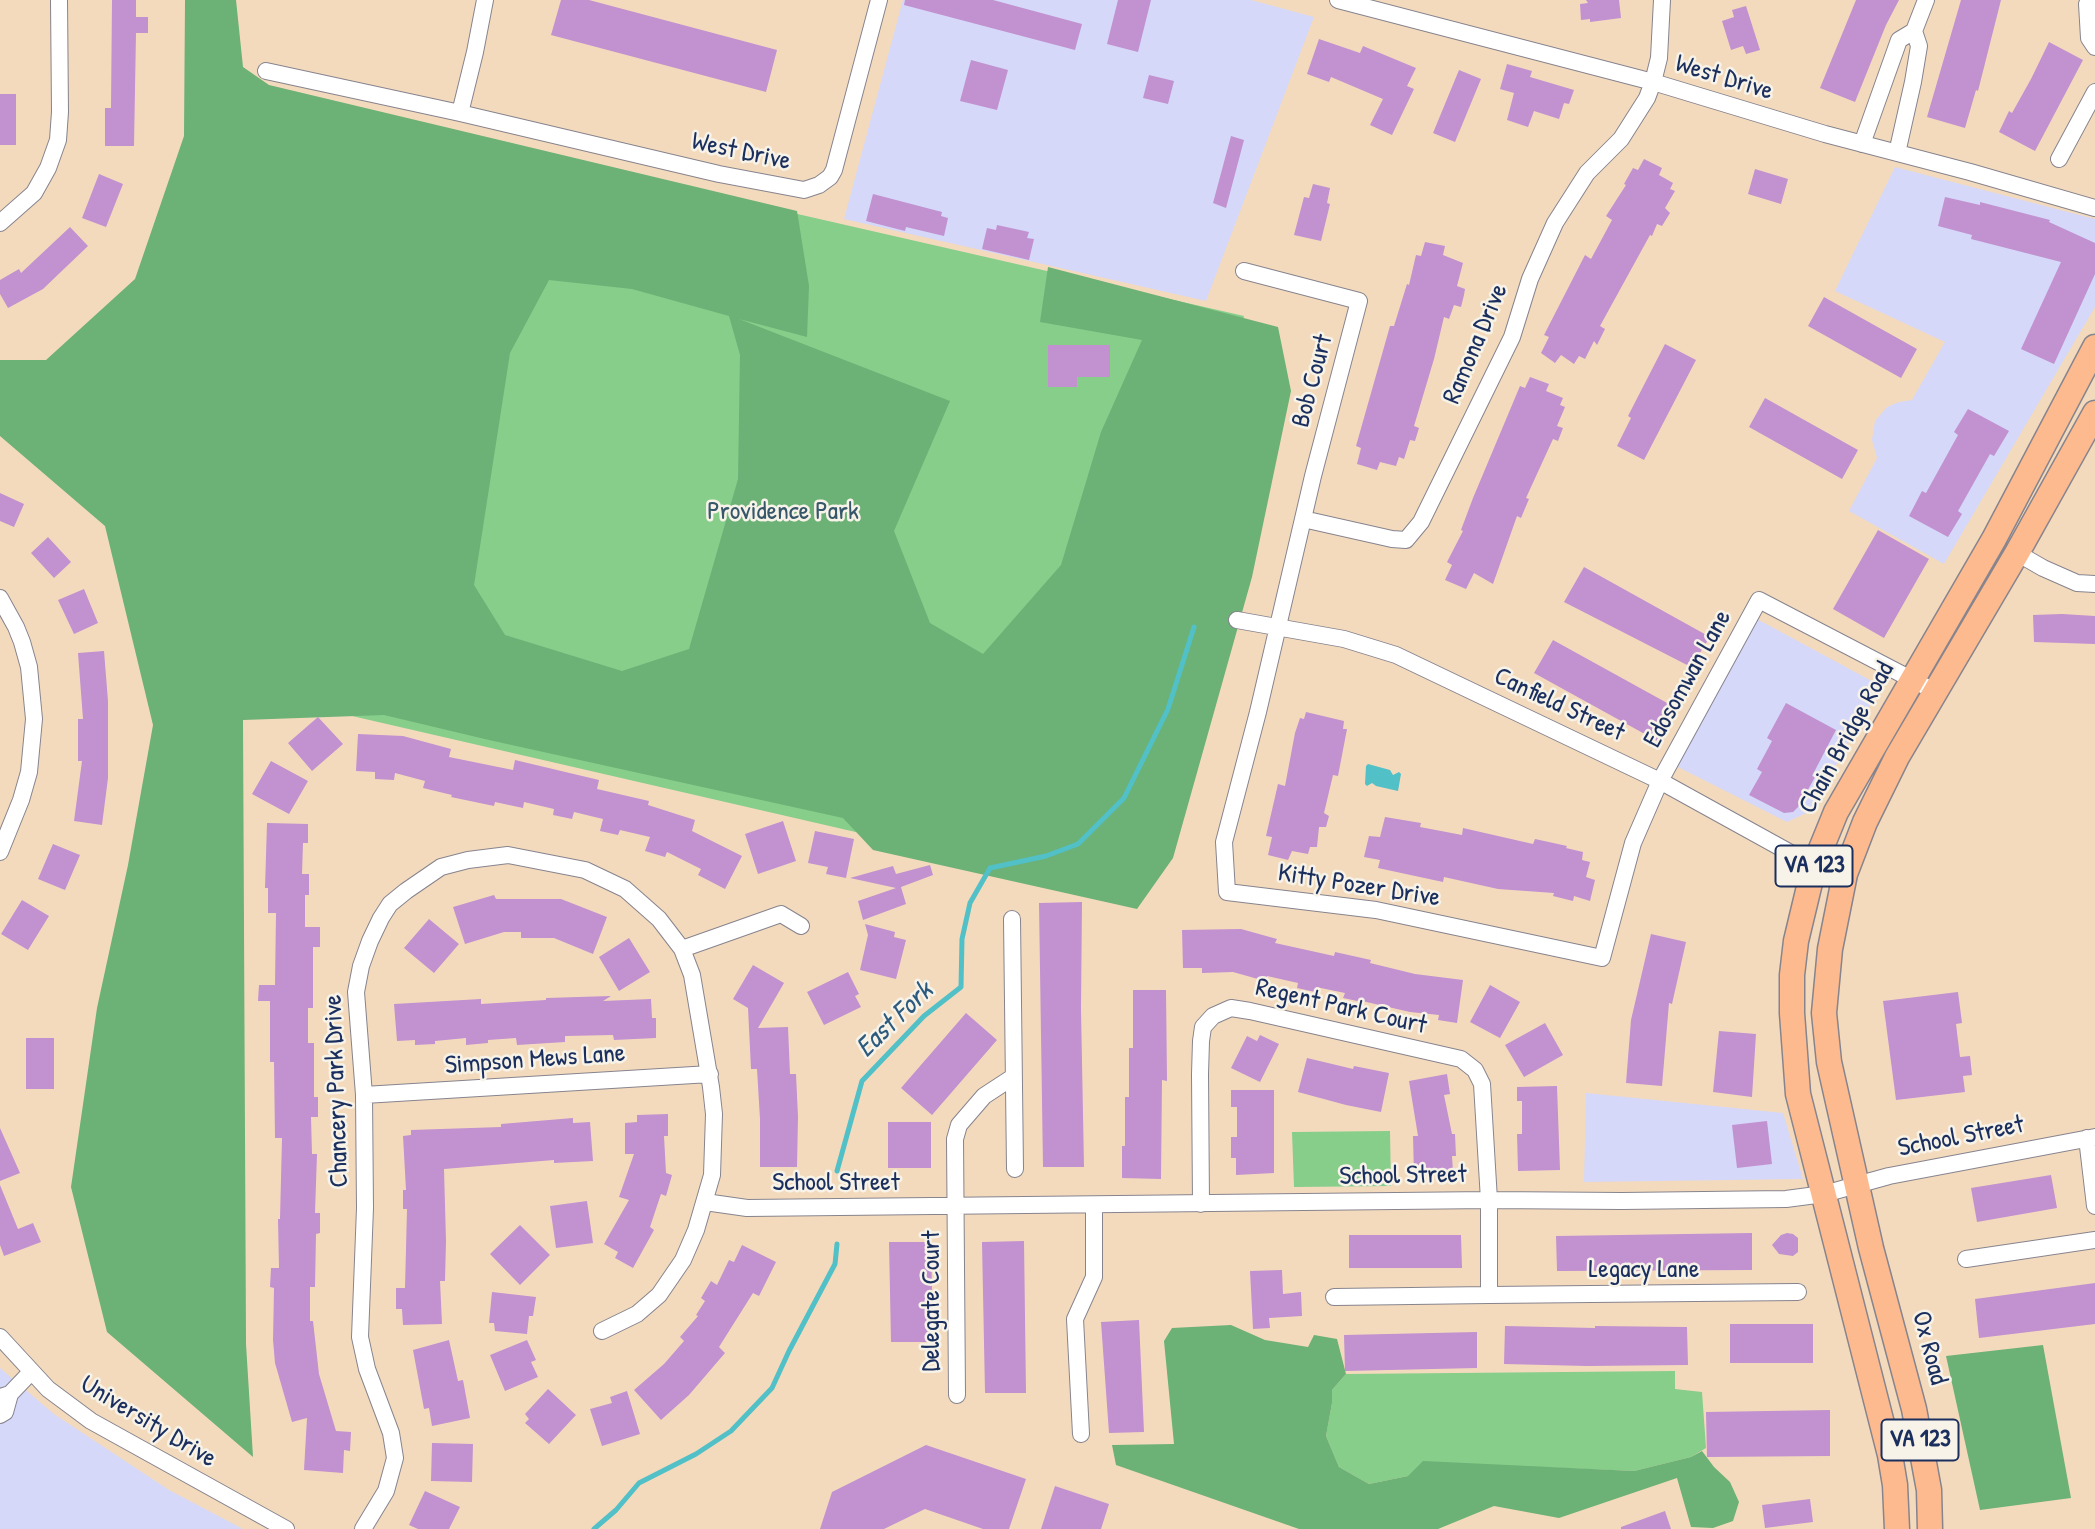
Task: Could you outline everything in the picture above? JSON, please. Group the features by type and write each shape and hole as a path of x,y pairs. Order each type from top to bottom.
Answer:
{"main road":[{"name":"Chain Bridge Road","path":"1824,1194 1798,1094 1792,1013 1792,975 1796,941 1814,866 1836,812 1994,539 2095,347"},
{"name":"Chain Bridge Road","path":"1856,1185 1829,1062 1824,1013 1829,949 1844,876 1865,822 1897,757 2017,553 2095,413"},
{"name":"Ox Road","path":"1856,1185 1914,1409 1929,1490 1930,1529"},
{"name":"VA 123","path":"1824,1194 1890,1455 1895,1485 1897,1529"}],"street":[{"path":"0,223 34,193 48,168 58,140 60,0"},
{"path":"460,113 485,0"},
{"name":"West Drive","path":"266,71 719,174 790,188 811,188 820,185 834,170 878,0"},
{"name":"West Drive","path":"1338,0 1653,82 2095,208"},
{"path":"1653,82 1659,58 1662,0"},
{"path":"1863,144 1899,40 1914,31 1926,0"},
{"path":"2085,1 2089,38 2095,47"},
{"path":"1897,153 1919,46 1914,31"},
{"name":"Ramona Drive","path":"1303,519 1406,540 1421,522 1512,337 1530,279 1555,223 1587,173 1635,119 1653,82"},
{"path":"2059,159 2095,92"},
{"name":"Bob Court","path":"1244,271 1359,301 1286,589"},
{"path":"2017,553 2077,583 2095,584"},
{"name":"Kitty Pozer Drive","path":"1286,589 1224,842 1227,892 1376,910 1602,958 1633,843 1660,781"},
{"path":"0,598 22,642 29,667 34,719 29,772 22,800 0,852"},
{"name":"Edosomwan Lane","path":"1660,781 1759,600 1912,680"},
{"name":"Canfield Street","path":"1237,620 1344,639 1396,655 1660,781 1814,866 1844,876"},
{"path":"1912,680 1936,692"},
{"name":"Chancery Park Drive","path":"363,1529 386,1491 395,1458 391,1433 367,1369 360,1337 365,1221 364,1095 356,992 370,941 390,904 441,867 468,859 508,855 585,870 625,888 659,919 682,949 692,975 710,1074 714,1114 712,1175 696,1230 683,1260 659,1295 637,1314 602,1331"},
{"path":"682,949 781,914 801,926"},
{"path":"1012,919 1015,1169"},
{"name":"Regent Park Court","path":"1201,1204 1200,1041 1203,1027 1213,1016 1231,1008 1461,1059 1475,1070 1482,1084 1489,1200"},
{"name":"Simpson Mews Lane","path":"364,1095 710,1074"},
{"name":"Delegate Court","path":"957,1395 955,1139 959,1125 984,1096 1013,1077"},
{"path":"2091,1137 2095,1206"},
{"name":"School Street","path":"705,1202 747,1209 1786,1199 1824,1194 1889,1176 2091,1137"},
{"path":"1489,1200 1489,1295"},
{"path":"1081,1434 1075,1319 1094,1278 1094,1205"},
{"path":"1966,1259 2095,1240"},
{"name":"Legacy Lane","path":"1334,1297 1798,1292"},
{"name":"University Drive","path":"2,1340 59,1398 91,1421 286,1529"},
{"path":"0,1415 5,1412 5,1395 31,1372"}],"shaded area":[{"path":"903,0 1251,0 1314,17 1206,301 844,219"},
{"path":"1895,167 2095,219 2095,307 1944,564 1849,511 1877,458 1872,440 1875,421 1887,407 1912,400 1945,342 1835,291"},
{"path":"1757,619 1881,686 1838,761 1815,809 1787,822 1676,766"},
{"path":"1586,1093 1783,1113 1803,1179 1584,1182"},
{"path":"0,1368 54,1414 169,1490 243,1529 0,1529"}],"green space":[{"path":"185,0 236,0 243,67 269,85 797,211 809,286 807,337 739,319 950,401 894,531 930,623 983,654 1061,565 1101,432 1142,340 1040,322 1048,267 1278,327 1291,391 1252,577 1173,858 1137,909 873,850 843,818 384,715 243,720 246,1344 253,1457 107,1332 71,1187 97,1008 128,865 153,725 105,526 0,436 0,360 46,360 135,279 184,136","holes":["549,280 632,289 729,316 740,355 738,479 689,649 622,671 505,635 474,585 510,353"]},
{"name":"Providence Park","path":"224,83 1244,316 1116,892 313,707"},
{"path":"1390,1131 1391,1186 1294,1187 1292,1132"},
{"path":"1231,1325 1265,1340 1308,1347 1314,1335 1337,1339 1346,1374 1332,1390 1326,1436 1339,1467 1369,1484 1408,1476 1423,1461 1634,1471 1691,1457 1702,1451 1730,1482 1739,1502 1733,1521 1713,1528 1691,1527 1677,1478 1559,1518 1494,1506 1438,1529 1299,1529 1116,1465 1112,1445 1174,1444 1164,1341 1172,1328"},
{"path":"2043,1345 2071,1498 1980,1510 1946,1356"},
{"path":"1675,1371 1675,1389 1702,1392 1706,1448 1691,1457 1634,1471 1538,1467 1408,1476 1369,1484 1339,1467 1326,1436 1332,1390 1346,1374"}],"water":[{"path":"1368,764 1390,770 1393,775 1399,772 1401,774 1398,791 1372,783 1367,786"}],"building":[{"path":"112,0 136,0 136,17 148,17 148,33 136,33 134,146 105,146 105,108 111,108"},
{"path":"561,0 589,0 777,50 766,92 551,35"},
{"path":"905,0 993,0 1082,24 1075,50 904,5"},
{"path":"1118,0 1151,0 1138,52 1107,44"},
{"path":"1586,0 1619,0 1621,18 1590,22 1590,19 1581,20 1580,4 1588,3"},
{"path":"1856,0 1899,0 1855,102 1820,88"},
{"path":"1961,0 2001,0 1978,91 1976,90 1965,128 1927,117"},
{"path":"1746,6 1760,50 1746,54 1743,46 1731,50 1722,21 1734,17 1732,10"},
{"path":"1319,39 1360,53 1363,46 1416,68 1407,86 1414,89 1392,135 1370,125 1383,99 1331,77 1329,82 1307,74"},
{"path":"2049,42 2083,60 2035,151 1999,132 2009,111 2012,113 2031,79"},
{"path":"971,60 1008,70 997,110 960,101"},
{"path":"1507,64 1532,71 1530,77 1574,90 1569,104 1564,103 1559,119 1534,111 1528,127 1507,120 1514,93 1500,89"},
{"path":"1459,70 1481,79 1455,142 1433,133"},
{"path":"1149,75 1174,81 1168,104 1143,98"},
{"path":"0,94 16,94 16,145 0,145"},
{"path":"1231,136 1244,140 1226,208 1213,203"},
{"path":"1644,159 1662,168 1659,175 1673,183 1670,189 1675,191 1665,208 1670,213 1662,226 1657,224 1652,236 1650,235 1600,326 1605,329 1597,345 1594,341 1585,359 1579,356 1574,364 1561,355 1555,363 1541,353 1549,337 1544,335 1585,255 1591,259 1612,220 1606,216 1626,185 1624,184 1633,168 1638,170"},
{"path":"1755,169 1788,179 1781,204 1748,194"},
{"path":"99,174 123,184 106,227 82,218"},
{"path":"1313,184 1330,188 1327,203 1330,204 1321,241 1294,235 1304,197 1309,198"},
{"path":"873,194 942,212 941,216 948,218 944,236 906,227 905,231 866,221"},
{"path":"1945,197 1980,205 1980,202 2050,220 2049,222 2095,243 2095,274 2054,364 2021,349 2061,262 1971,239 1972,235 1938,226"},
{"path":"997,225 1029,232 1027,238 1034,239 1029,260 982,249 987,228 996,230"},
{"path":"70,227 88,246 43,289 8,308 0,294 0,280 19,269 21,273"},
{"path":"1425,242 1445,246 1443,255 1463,263 1457,286 1465,289 1464,295 1461,307 1454,305 1449,319 1444,317 1414,426 1419,428 1415,441 1410,440 1404,459 1399,457 1396,466 1380,462 1377,470 1357,464 1361,448 1356,446 1390,326 1394,326 1407,284 1409,285 1416,255 1421,256"},
{"path":"1824,297 1917,349 1901,378 1808,326"},
{"path":"1665,344 1696,360 1644,460 1617,446 1631,418 1628,416"},
{"path":"1048,345 1110,345 1110,377 1077,377 1077,387 1048,387"},
{"path":"1530,377 1549,384 1546,391 1563,398 1560,405 1565,407 1557,426 1563,428 1558,441 1553,439 1526,498 1529,499 1521,518 1517,516 1493,584 1474,573 1466,589 1445,580 1452,565 1447,562 1463,531 1461,530 1473,498 1520,386 1525,388"},
{"path":"1765,398 1858,450 1842,479 1749,427"},
{"path":"1968,409 2009,431 1994,456 1990,454 1958,511 1962,514 1948,537 1909,516 1922,491 1926,493 1958,435 1954,432"},
{"path":"0,493 24,504 14,527 0,521"},
{"path":"1878,530 1929,559 1884,638 1833,609"},
{"path":"48,537 71,562 54,578 31,553"},
{"path":"1584,567 1710,637 1691,667 1564,602"},
{"path":"84,589 98,623 74,634 58,600"},
{"path":"2033,615 2095,616 2095,644 2034,642"},
{"path":"1553,640 1678,709 1661,743 1534,673"},
{"path":"104,651 108,701 108,778 102,825 74,821 82,761 78,761 78,719 83,719 78,653"},
{"path":"1786,703 1836,730 1799,806 1793,812 1784,813 1749,795 1762,772 1757,769 1772,741 1767,738"},
{"path":"1306,712 1344,721 1343,729 1347,729 1338,776 1333,775 1324,813 1329,816 1326,827 1319,827 1317,847 1310,847 1308,854 1292,851 1288,860 1268,855 1272,837 1266,836 1278,784 1285,786 1295,733 1300,718 1304,719"},
{"path":"318,717 343,744 312,771 288,743"},
{"path":"358,734 403,736 451,749 449,757 513,770 515,760 599,780 597,789 649,801 648,805 695,820 692,831 742,856 725,889 698,875 701,869 667,852 665,857 645,851 650,837 620,830 618,835 600,831 603,819 574,812 572,819 553,815 554,809 524,802 523,808 495,802 494,806 451,797 452,795 423,788 425,781 395,773 394,780 375,779 375,772 356,771"},
{"path":"271,761 308,781 289,814 252,794"},
{"path":"1385,817 1421,823 1420,827 1462,835 1463,828 1533,844 1535,839 1583,852 1582,860 1590,862 1586,877 1595,880 1590,901 1574,896 1573,901 1553,896 1554,893 1498,889 1444,877 1443,882 1378,868 1380,860 1364,857 1369,836 1380,837"},
{"path":"783,821 796,861 758,874 745,834"},
{"path":"267,823 308,824 308,843 303,843 302,874 309,874 309,895 305,895 305,927 320,927 320,947 313,947 313,1008 308,1008 308,1043 314,1043 314,1097 318,1097 318,1117 311,1117 312,1154 317,1154 315,1213 320,1213 320,1233 316,1234 315,1287 310,1287 310,1321 313,1321 319,1374 336,1431 351,1432 350,1451 344,1450 343,1473 304,1470 307,1418 292,1422 275,1363 274,1288 270,1287 271,1268 279,1268 278,1219 282,1138 275,1138 274,1062 270,1062 270,1001 258,1001 259,985 275,985 276,913 268,913 268,888 265,888"},
{"path":"815,831 854,839 846,878 826,874 828,867 808,863"},
{"path":"53,844 80,855 65,890 38,879"},
{"path":"930,865 933,875 901,887 906,904 863,920 858,901 896,888 850,878 893,866 896,874"},
{"path":"494,895 496,899 561,899 607,917 593,954 554,938 521,938 521,932 504,932 465,944 453,907"},
{"path":"22,900 49,916 28,950 1,934"},
{"path":"1082,902 1084,1167 1043,1167 1039,903"},
{"path":"429,919 459,944 434,973 404,948"},
{"path":"865,924 895,932 894,937 906,940 896,979 860,970 868,935"},
{"path":"1241,929 1277,939 1275,943 1334,956 1335,952 1415,974 1463,980 1457,1023 1438,1020 1439,1015 1410,1012 1343,998 1345,993 1316,987 1315,992 1297,988 1298,983 1267,976 1265,981 1233,972 1202,973 1202,968 1183,968 1182,930"},
{"path":"1651,934 1686,942 1672,1004 1669,1003 1662,1086 1626,1083 1631,1020"},
{"path":"629,938 650,972 619,991 599,957"},
{"path":"753,965 784,983 758,1028 788,1027 790,1074 796,1074 797,1167 760,1167 757,1069 751,1069 748,1008 733,999"},
{"path":"848,972 859,994 855,996 861,1007 824,1025 807,992"},
{"path":"1490,985 1520,1002 1500,1038 1470,1022"},
{"path":"1133,990 1166,990 1167,1081 1162,1080 1161,1179 1122,1178 1125,1097 1129,1097 1129,1048 1133,1048"},
{"path":"1958,992 1962,1023 1956,1024 1960,1057 1970,1056 1972,1075 1963,1076 1965,1092 1896,1100 1883,1001"},
{"path":"611,996 603,1001 651,999 652,1018 656,1018 656,1038 614,1040 613,1035 565,1036 565,1042 517,1045 516,1038 466,1045 466,1038 415,1045 415,1040 397,1041 394,1004 481,999 481,1004"},
{"path":"966,1013 997,1040 932,1115 901,1088"},
{"path":"1545,1023 1563,1055 1524,1077 1505,1045"},
{"path":"1719,1031 1756,1034 1752,1097 1713,1092"},
{"path":"1260,1035 1279,1044 1260,1082 1231,1068 1247,1036 1257,1041"},
{"path":"26,1038 54,1038 54,1089 26,1089"},
{"path":"1307,1058 1353,1069 1354,1066 1389,1073 1381,1112 1298,1092"},
{"path":"1447,1074 1450,1094 1444,1095 1452,1134 1455,1134 1456,1156 1452,1156 1453,1172 1414,1174 1413,1136 1418,1136 1409,1081"},
{"path":"1557,1086 1560,1170 1518,1171 1517,1134 1522,1134 1522,1101 1517,1101 1517,1087"},
{"path":"1231,1090 1274,1090 1274,1173 1236,1175 1236,1158 1231,1158 1231,1137 1237,1137 1237,1107 1231,1107"},
{"path":"668,1114 668,1136 664,1136 666,1173 672,1175 666,1196 661,1194 650,1227 654,1230 633,1268 615,1258 618,1252 604,1244 629,1200 619,1197 634,1154 625,1154 625,1123 637,1122 637,1115"},
{"path":"573,1118 573,1123 590,1122 593,1161 554,1163 554,1160 444,1169 446,1241 445,1281 440,1281 442,1324 403,1325 402,1309 396,1309 396,1288 405,1288 407,1209 403,1209 403,1190 406,1190 403,1136 411,1135 411,1130 501,1127 501,1124"},
{"path":"1767,1121 1772,1164 1737,1168 1732,1125"},
{"path":"888,1122 931,1122 931,1168 888,1168"},
{"path":"0,1128 20,1173 0,1181"},
{"path":"2051,1175 2057,1208 1977,1222 1971,1188"},
{"path":"0,1185 18,1229 33,1223 41,1242 4,1256 0,1245"},
{"path":"587,1201 593,1243 556,1248 550,1206"},
{"path":"520,1225 550,1255 520,1285 490,1254"},
{"path":"1752,1233 1752,1270 1557,1271 1556,1236"},
{"path":"1787,1233 1798,1238 1798,1252 1793,1256 1779,1254 1772,1245 1781,1235"},
{"path":"1349,1235 1461,1235 1462,1268 1349,1268"},
{"path":"1024,1241 1026,1393 985,1393 982,1242"},
{"path":"889,1242 931,1242 933,1342 891,1342"},
{"path":"742,1245 776,1262 759,1296 753,1293 719,1347 725,1353 689,1395 661,1420 634,1390 664,1364 684,1341 680,1337 698,1316 696,1315 705,1301 701,1298 711,1281 717,1285 729,1260 734,1262"},
{"path":"1282,1270 1283,1294 1301,1292 1302,1316 1269,1318 1270,1328 1253,1329 1250,1271"},
{"path":"2095,1283 2095,1324 1979,1338 1975,1299"},
{"path":"492,1292 536,1297 533,1316 529,1316 527,1334 495,1331 494,1323 489,1323"},
{"path":"1139,1320 1144,1432 1109,1433 1101,1322"},
{"path":"1730,1324 1813,1324 1813,1363 1730,1363"},
{"path":"1505,1326 1687,1327 1688,1365 1504,1364"},
{"path":"1477,1332 1477,1368 1345,1371 1344,1335"},
{"path":"449,1340 458,1381 463,1380 470,1418 432,1426 429,1408 424,1409 413,1350"},
{"path":"527,1340 536,1360 531,1362 538,1377 505,1391 490,1355"},
{"path":"548,1389 576,1415 549,1444 525,1423 529,1419 525,1414"},
{"path":"627,1391 640,1434 602,1446 590,1409 612,1403 610,1397"},
{"path":"1830,1410 1830,1456 1707,1457 1706,1412"},
{"path":"432,1443 473,1444 472,1482 431,1481"},
{"path":"926,1445 1026,1479 1009,1529 983,1529 925,1509 884,1529 820,1529 832,1492"},
{"path":"1055,1486 1109,1504 1101,1529 1041,1529"},
{"path":"425,1491 460,1507 449,1529 418,1529 409,1525"},
{"path":"1810,1499 1813,1522 1765,1528 1762,1505"},
{"path":"1665,1511 1671,1529 1621,1529 1621,1527"}],"waterway":[{"name":"East Fork","path":"837,1171 862,1081 924,1016 961,987 962,939 970,903 990,868 1046,856 1078,844 1124,798 1168,709 1194,627"},
{"name":"East Fork","path":"594,1529 616,1510 639,1483 696,1454 731,1431 772,1388 835,1264 837,1244"}]}
